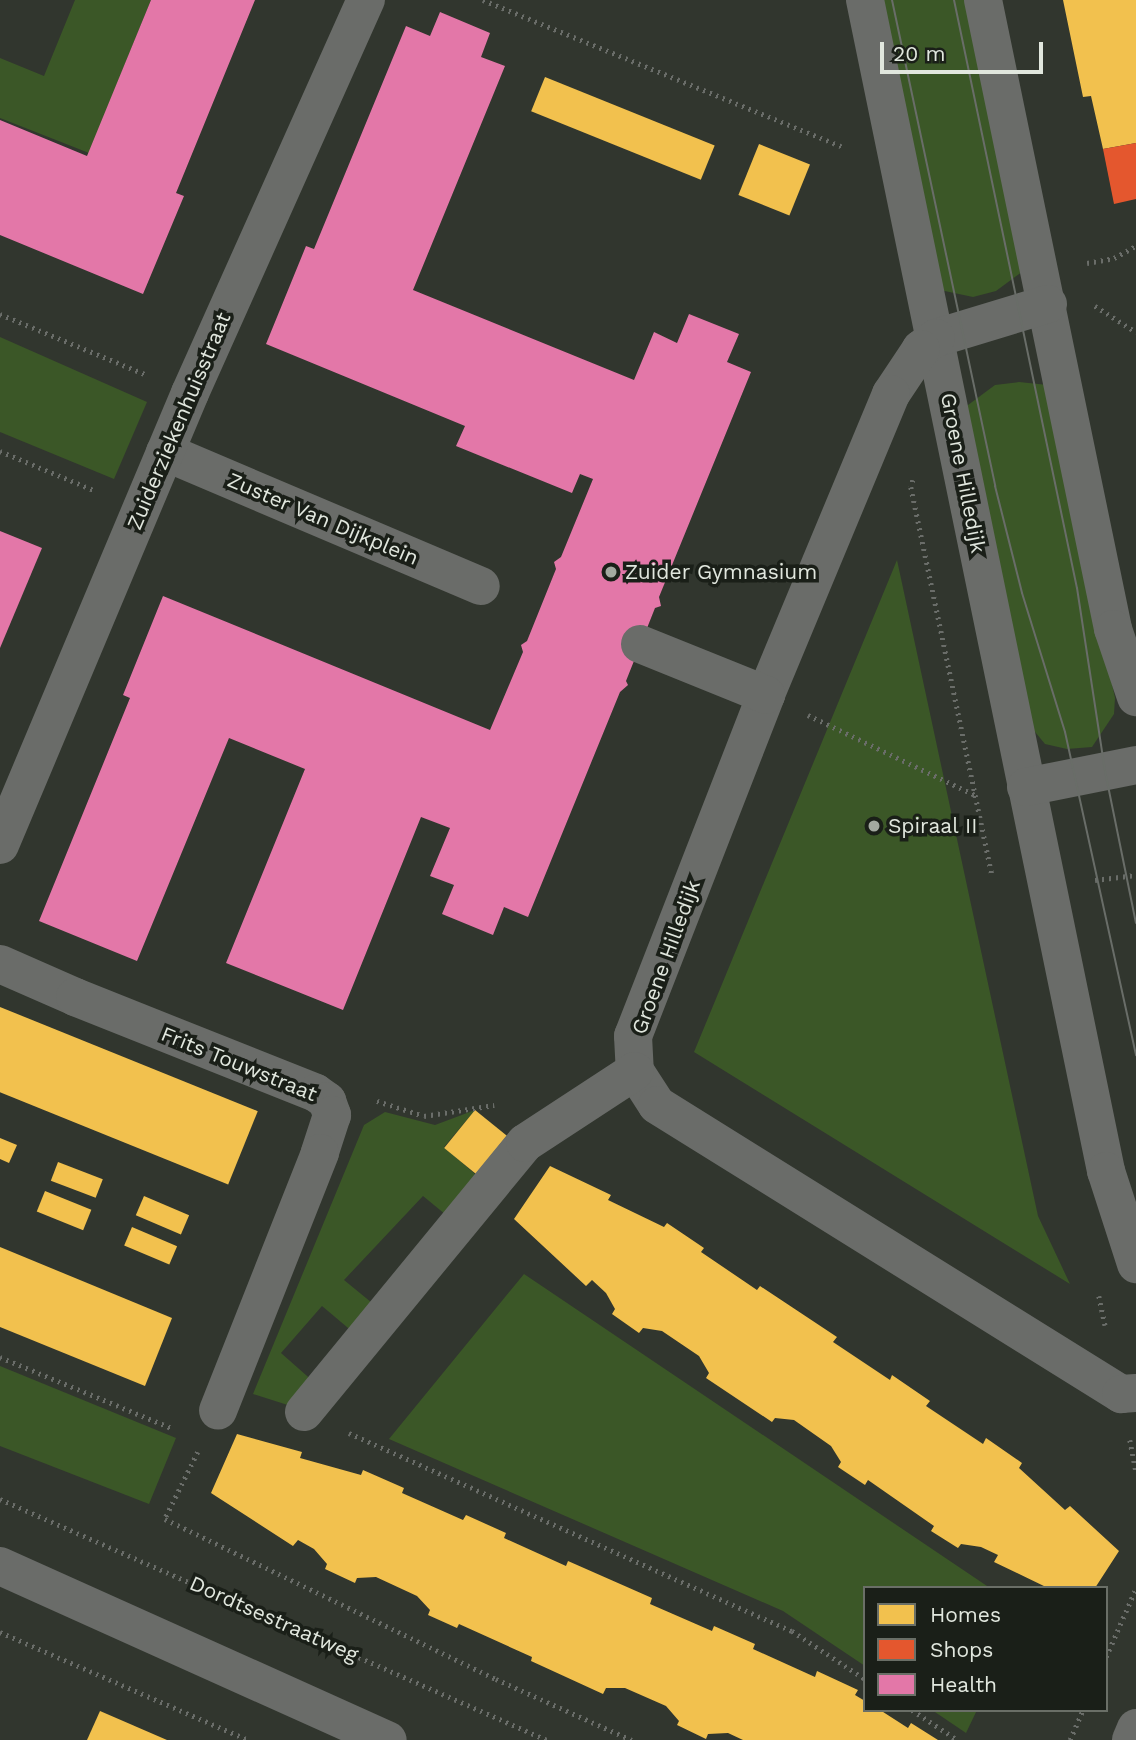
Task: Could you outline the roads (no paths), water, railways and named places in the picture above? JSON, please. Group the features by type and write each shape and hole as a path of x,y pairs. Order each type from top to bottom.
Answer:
{"street":[{"name":"Zuiderziekenhuisstraat","path":"0,845 190,393 366,0"},
{"name":"Groene Hilledijk","path":"865,0 1106,1171 1136,1264"},
{"path":"983,0 1114,629 1136,696"},
{"name":"Groene Hilledijk","path":"1048,304 936,338 920,349 891,394 766,695 633,1036 635,1071 657,1105 1121,1394 1136,1392"},
{"name":"Zuster Van Dijkplein","path":"165,452 481,586"},
{"path":"640,644 766,695"},
{"path":"1026,787 1136,765"},
{"name":"Frits Touwstraat","path":"0,964 75,997 316,1093 327,1101 332,1115 320,1153 211,1425"},
{"path":"303,1412 525,1143 635,1071"},
{"path":"0,1566 388,1740"},
{"path":"1131,1740 1136,1728"}],"tram line":[{"path":"892,0 995,486 1022,593 1065,732 1136,1055"},
{"path":"954,0 1077,588 1105,771 1136,923"}],"place":[{"name":"Zuider Gymnasium","path":"611,572"},
{"name":"Spiraal II","path":"874,826"}]}
